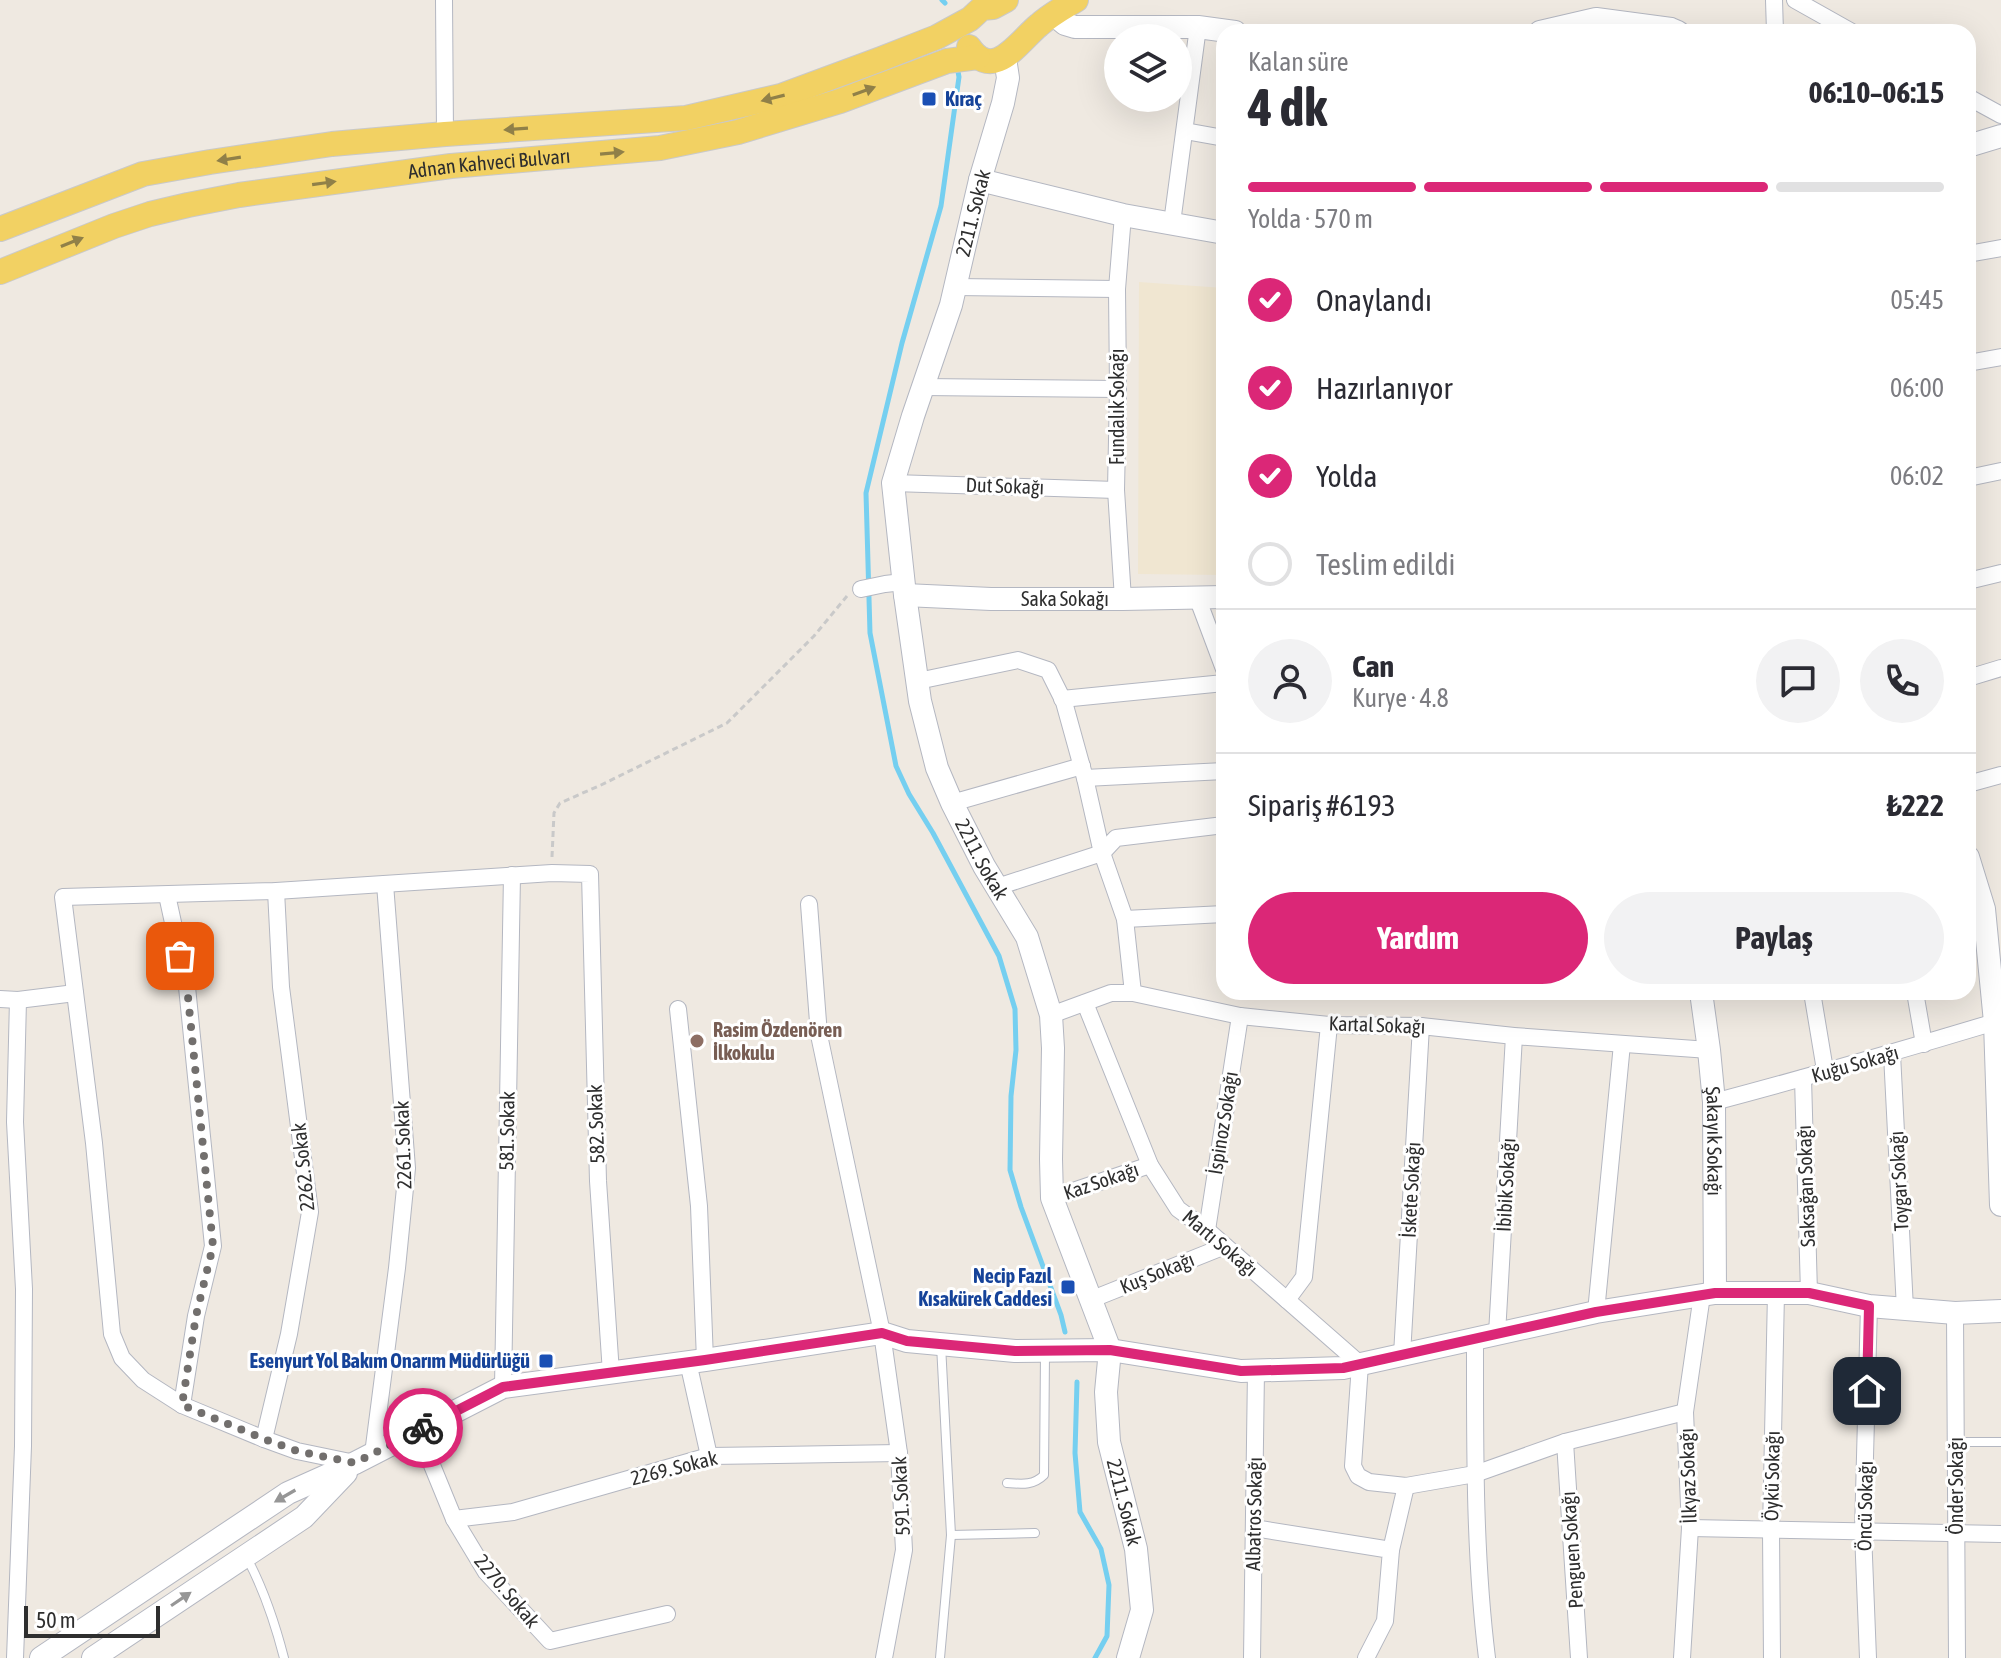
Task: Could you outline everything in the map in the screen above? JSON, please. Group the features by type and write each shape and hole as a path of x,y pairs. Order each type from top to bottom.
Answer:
{"main road":[{"path":"1011,51 1019,29 1016,20 999,3 982,8 970,19 967,43 978,57 995,61 1011,51 1053,14 1076,0"},
{"name":"Adnan Kahveci Bulvarı","path":"0,229 143,174 273,152 445,134 686,118 781,96 925,42 970,19"},
{"name":"Adnan Kahveci Bulvarı","path":"0,272 114,226 163,211 239,195 451,166 676,145 738,132 840,101 947,61 978,57"},
{"path":"445,134 451,166"}],"street":[{"path":"444,0 445,134"},
{"path":"1774,0 1775,24"},
{"path":"1795,0 1838,24"},
{"path":"1053,14 1065,24 1075,27 1216,29"},
{"path":"1574,24 1596,19 1634,24"},
{"path":"1172,223 1198,27"},
{"name":"2211. Sokak","path":"1011,51 1006,90 980,180 951,305 893,483 898,587 920,701 937,768 984,866 1027,937 1051,1015 1052,1198 1110,1350 1106,1392 1109,1442 1136,1549 1142,1610 1128,1658"},
{"path":"1976,101 2001,115"},
{"path":"1185,131 1216,137"},
{"path":"1976,144 2001,136"},
{"path":"980,180 1123,215 1216,231"},
{"name":"Fundalık Sokağı","path":"1123,215 1117,289 1116,490 1123,599"},
{"path":"1976,253 2001,248"},
{"path":"955,287 1117,289"},
{"path":"1976,362 2001,357"},
{"path":"923,387 1118,389"},
{"path":"1976,476 2001,471"},
{"name":"Dut Sokağı","path":"893,483 1116,490"},
{"path":"1976,579 2001,573"},
{"path":"861,589 898,587"},
{"name":"Saka Sokağı","path":"898,587 991,599 1216,597"},
{"path":"1197,597 1216,648"},
{"path":"918,681 1018,660 1048,670 1062,699 1084,772 1102,853 1125,919 1133,993"},
{"path":"1976,676 2001,668"},
{"path":"1062,699 1216,684"},
{"path":"952,803 1084,772 1216,771"},
{"path":"1976,782 2001,775"},
{"path":"997,887 1102,853 1116,838 1216,826"},
{"path":"364,1459 297,1451 182,1405 143,1380 122,1358 112,1334 94,1143 63,897 276,891 552,873"},
{"name":"582. Sokak","path":"552,873 590,874 598,1181 611,1373"},
{"path":"1976,873 1993,906 2001,1205"},
{"name":"581. Sokak","path":"503,1387 512,875"},
{"name":"2261. Sokak","path":"364,1459 397,1268 407,1168 385,884"},
{"name":"2262. Sokak","path":"264,1439 289,1334 310,1212 281,987 276,891"},
{"path":"167,895 187,987 213,1246 196,1316 182,1405"},
{"name":"591. Sokak","path":"809,904 819,1035 882,1333 899,1453 904,1550 884,1658"},
{"path":"1125,919 1216,914"},
{"path":"0,999 18,1000 75,993"},
{"name":"Kartal Sokağı","path":"1051,1015 1111,993 1133,993 1240,1016 1329,1025 1421,1026 1709,1050"},
{"path":"15,1658 23,1430 24,1289 15,1122 18,1000"},
{"name":"Şakayık Sokağı","path":"1702,1000 1714,1102 1709,1294"},
{"path":"1813,1000 1825,1070"},
{"path":"1916,1000 1924,1044"},
{"name":"Martı Sokağı","path":"1085,1003 1150,1165 1178,1209 1207,1230 1360,1364"},
{"path":"678,1009 699,1206 697,1361 709,1456"},
{"name":"Kuğu Sokağı","path":"1714,1102 1924,1044 1997,1012"},
{"name":"İspinoz Sokağı","path":"1207,1230 1240,1016"},
{"path":"1287,1300 1304,1277 1329,1025"},
{"name":"İskete Sokağı","path":"1402,1355 1421,1026"},
{"name":"İbibik Sokağı","path":"1487,1658 1475,1474 1514,1036"},
{"path":"1596,1312 1622,1044"},
{"name":"Toygar Sokağı","path":"1892,1054 1905,1309"},
{"name":"Saksağan Sokağı","path":"1803,1078 1809,1293"},
{"name":"Kaz Sokağı","path":"1052,1198 1150,1165"},
{"name":"Kuş Sokağı","path":"1090,1300 1225,1246"},
{"name":"Öykü Sokağı","path":"1772,1658 1771,1530 1776,1293"},
{"path":"41,1658 288,1493 364,1459 503,1387 882,1333 907,1341 1015,1351 1110,1350 1241,1371 1343,1368 1596,1312 1709,1294 1809,1293 1869,1306 1955,1313 2001,1311"},
{"name":"İlkyaz Sokağı","path":"1682,1658 1690,1528 1685,1412 1709,1294"},
{"name":"Öncü Sokağı","path":"1868,1658 1863,1532 1869,1306"},
{"name":"Önder Sokağı","path":"1955,1313 1957,1658"},
{"path":"1360,1364 1353,1466 1358,1476 1369,1482 1406,1486 1475,1474 1565,1442 1685,1412"},
{"name":"Albatros Sokağı","path":"1252,1658 1256,1370"},
{"name":"2270. Sokak","path":"418,1431 454,1519 486,1572 550,1641 667,1614"},
{"name":"Penguen Sokağı","path":"1565,1442 1579,1658"},
{"name":"2269. Sokak","path":"454,1519 513,1512 709,1456 899,1453"},
{"path":"93,1658 304,1517 364,1459"},
{"path":"1366,1658 1385,1621 1391,1550 1406,1486"},
{"path":"1254,1528 1391,1550"},
{"path":"1690,1528 2001,1534"}],"lane":[{"path":"940,1658 951,1535 941,1344"},
{"path":"1007,1483 1028,1484 1037,1482 1044,1475 1045,1351"},
{"path":"1956,1442 2001,1442"},
{"path":"951,1535 1035,1533"},
{"path":"246,1555 275,1624 284,1658"}],"path":[{"path":"552,873 554,813 560,803 727,723 814,636 848,594 861,589"}],"shaded area":[{"path":"1139,282 1216,287 1216,575 1138,574"}],"waterway":[{"path":"942,0 945,3"},
{"path":"957,66 959,77 941,206 902,343 866,493 870,633 896,766 999,956 1015,1009 1010,1170 1065,1332"},
{"path":"1077,1382 1075,1453 1080,1512 1101,1549 1109,1585 1107,1636 1095,1658"}],"way so far":[{"path":"180,956 187,987 213,1246 196,1316 182,1405 297,1451 355,1463 423,1428"}],"place":[{"name":"Kıraç","path":"929,99"},
{"name":"Rasim Özdenören İlkokulu","path":"697,1041"},
{"name":"Necip Fazıl Kısakürek Caddesi","path":"1068,1287"},
{"name":"Esenyurt Yol Bakım Onarım Müdürlüğü","path":"546,1361"}],"route":[{"path":"423,1428 503,1387 882,1333 907,1341 1015,1351 1110,1350 1241,1371 1343,1368 1596,1312 1715,1293 1809,1293 1869,1306 1867,1391"}]}
